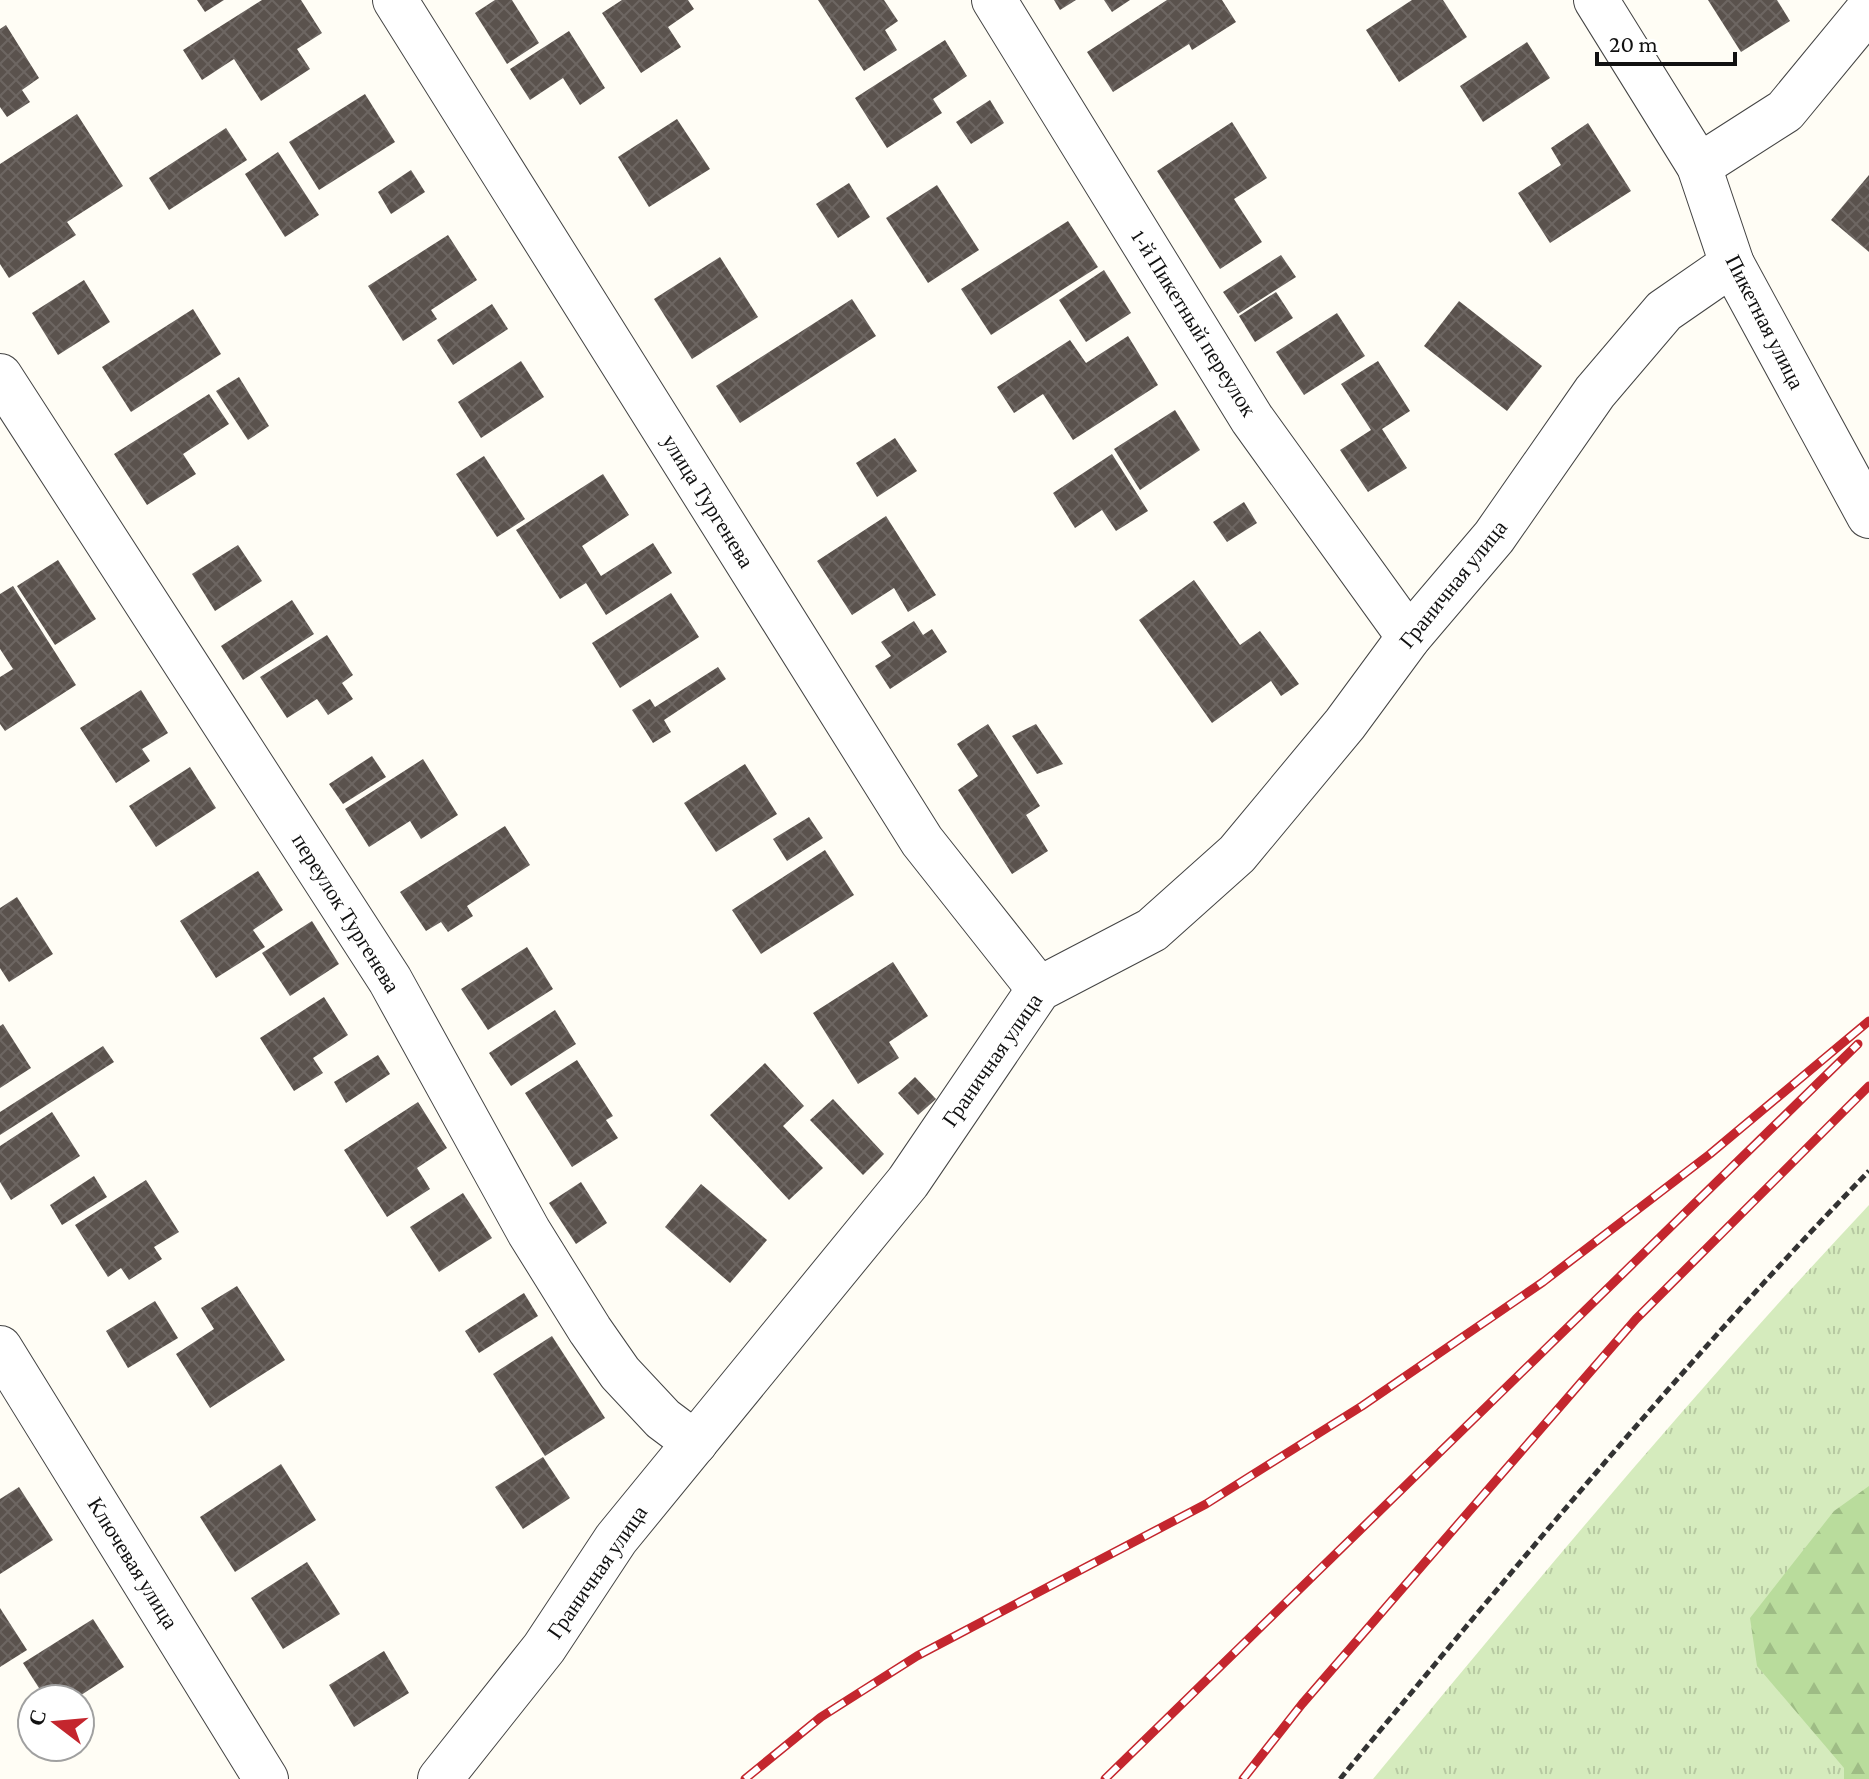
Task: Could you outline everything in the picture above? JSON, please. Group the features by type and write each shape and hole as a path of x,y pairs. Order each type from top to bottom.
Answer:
{"street":[{"name":"улица Тургенева","path":"395,0 922,841 1039,989"},
{"name":"1-й Пикетный переулок","path":"994,0 1252,419 1409,637"},
{"name":"Пикетная улица","path":"1596,0 1699,166 1732,264 1869,516"},
{"path":"1699,166 1785,111 1869,9"},
{"name":"Граничная улица","path":"440,1779 544,1648 616,1539 908,1182 1039,989 1152,930 1237,854 1345,724 1409,637 1494,537 1595,392 1664,311 1732,264"},
{"name":"переулок Тургенева","path":"0,376 390,980 529,1232 590,1330 620,1373 663,1419 695,1443"},
{"name":"Ключевая улица","path":"0,1348 266,1779"}],"path":[{"path":"1340,1779 1505,1579 1787,1255 1869,1171"}],"green space":[{"path":"1869,1205 1869,1779 1373,1779 1678,1416"},
{"path":"1869,1486 1869,1779 1844,1779 1844,1768 1757,1666 1750,1618 1834,1511"}],"building":[{"path":"197,0 224,0 205,12"},
{"path":"262,0 301,0 322,33 297,49 310,69 261,101 234,59 202,80 183,50"},
{"path":"495,0 512,0 539,43 507,64 475,13"},
{"path":"622,0 688,0 694,9 668,27 681,47 641,73 602,13"},
{"path":"818,0 884,0 898,21 885,30 897,50 864,71"},
{"path":"1054,0 1076,0 1060,10"},
{"path":"1104,0 1130,0 1112,12"},
{"path":"1167,0 1222,0 1236,22 1192,50 1189,44 1113,92 1087,52"},
{"path":"1412,0 1443,0 1467,37 1399,82 1366,30"},
{"path":"1708,0 1777,0 1790,21 1741,52"},
{"path":"6,25 39,78 22,90 30,102 7,117 0,107 0,29"},
{"path":"569,31 605,88 580,105 563,78 530,100 510,69"},
{"path":"945,40 967,76 933,99 942,113 887,148 855,98"},
{"path":"1527,42 1550,78 1483,122 1460,86"},
{"path":"365,94 395,142 319,190 289,142"},
{"path":"990,100 1004,123 971,144 956,122"},
{"path":"77,114 123,186 67,222 76,235 9,278 0,264 0,164"},
{"path":"677,119 710,169 649,207 618,157"},
{"path":"1232,122 1267,178 1234,199 1262,242 1220,269 1157,171"},
{"path":"1588,123 1631,191 1550,243 1518,193 1561,165 1551,148"},
{"path":"226,128 247,160 169,210 149,178"},
{"path":"278,152 319,215 285,237 245,174"},
{"path":"411,170 425,192 391,214 378,192"},
{"path":"1869,175 1869,252 1831,220"},
{"path":"849,183 870,217 838,238 816,204"},
{"path":"937,185 979,250 928,283 886,218"},
{"path":"1068,221 1098,267 991,335 961,289"},
{"path":"448,235 477,280 431,310 437,319 403,341 368,286"},
{"path":"1281,255 1296,277 1238,314 1223,292"},
{"path":"720,257 758,317 692,359 654,299"},
{"path":"1104,270 1131,313 1086,342 1059,300"},
{"path":"84,280 110,322 58,355 32,313"},
{"path":"1276,292 1293,318 1255,342 1239,316"},
{"path":"852,299 876,336 740,423 716,386"},
{"path":"1459,301 1542,366 1507,411 1424,346"},
{"path":"492,304 508,329 453,365 437,340"},
{"path":"193,309 221,354 131,412 102,367"},
{"path":"1337,313 1365,356 1304,395 1276,352"},
{"path":"1128,336 1158,385 1073,440 1043,394 1014,413 997,387 1070,340 1086,363"},
{"path":"521,361 544,397 481,438 458,402"},
{"path":"1378,361 1410,411 1382,429 1407,468 1368,492 1340,450 1371,430 1341,384"},
{"path":"239,377 269,426 248,440 216,391"},
{"path":"209,394 229,424 183,454 196,474 147,505 114,454"},
{"path":"1175,410 1200,450 1140,490 1114,449"},
{"path":"895,438 917,471 877,497 856,463"},
{"path":"1112,454 1148,511 1116,531 1102,510 1075,528 1053,493"},
{"path":"484,456 525,519 497,537 456,474"},
{"path":"603,474 629,515 582,546 601,576 653,543 672,573 606,615 586,583 560,599 516,530"},
{"path":"1244,502 1257,523 1227,542 1213,522"},
{"path":"886,516 936,595 908,612 894,588 852,615 817,561"},
{"path":"238,545 262,581 215,611 192,574"},
{"path":"58,560 96,619 55,645 17,586"},
{"path":"1194,580 1240,645 1260,631 1299,684 1281,696 1271,681 1212,723 1139,620"},
{"path":"13,586 76,685 5,731 0,724 0,677 13,669 0,649 0,594"},
{"path":"671,593 699,637 620,688 592,643"},
{"path":"292,600 314,634 243,680 221,646"},
{"path":"914,621 923,635 932,629 947,652 890,689 875,666 891,656 881,642"},
{"path":"327,635 353,675 342,683 353,699 328,715 317,699 287,718 260,677"},
{"path":"718,667 726,679 664,720 671,732 653,743 632,710 650,699 655,707"},
{"path":"141,690 168,733 142,749 150,761 116,783 80,728"},
{"path":"988,724 1040,806 1026,815 1048,851 1012,874 958,790 978,776 957,744"},
{"path":"1036,724 1063,764 1037,774 1012,736"},
{"path":"372,756 386,777 343,804 329,784"},
{"path":"423,759 458,815 421,839 410,821 369,847 345,809"},
{"path":"745,764 777,814 716,852 684,803"},
{"path":"190,767 216,808 156,847 129,806"},
{"path":"809,817 823,838 787,861 773,839"},
{"path":"505,826 530,865 467,906 473,916 448,932 441,922 426,931 400,892"},
{"path":"825,850 854,895 761,954 732,910"},
{"path":"258,871 283,910 253,930 265,947 216,978 180,921"},
{"path":"17,897 53,954 9,982 0,968 0,908"},
{"path":"312,921 339,964 290,996 262,953"},
{"path":"527,947 553,989 488,1030 461,989"},
{"path":"893,962 928,1016 889,1042 899,1058 858,1084 813,1013"},
{"path":"324,997 348,1035 313,1058 323,1073 294,1091 260,1038"},
{"path":"555,1010 576,1044 511,1086 489,1053"},
{"path":"3,1024 31,1068 0,1088 0,1026"},
{"path":"103,1046 114,1062 0,1135 0,1112"},
{"path":"378,1055 390,1074 346,1103 334,1082"},
{"path":"577,1060 613,1116 606,1120 618,1138 572,1167 525,1093"},
{"path":"765,1063 804,1106 783,1126 823,1168 789,1200 710,1115"},
{"path":"915,1077 936,1099 918,1115 898,1093"},
{"path":"833,1099 884,1154 863,1175 810,1120"},
{"path":"418,1102 447,1148 417,1168 430,1189 387,1217 344,1150"},
{"path":"52,1112 80,1156 11,1200 0,1182 0,1146"},
{"path":"94,1176 107,1197 62,1225 50,1205"},
{"path":"146,1180 179,1232 154,1247 162,1259 129,1280 121,1268 108,1277 75,1225"},
{"path":"581,1182 607,1223 576,1244 549,1203"},
{"path":"701,1184 767,1240 730,1283 665,1227"},
{"path":"463,1193 492,1238 439,1272 410,1227"},
{"path":"237,1286 285,1360 210,1408 176,1354 214,1329 201,1308"},
{"path":"524,1293 538,1316 479,1353 465,1331"},
{"path":"155,1301 178,1338 128,1368 106,1331"},
{"path":"552,1336 605,1418 545,1456 493,1374"},
{"path":"543,1457 570,1498 523,1529 495,1487"},
{"path":"281,1464 316,1520 235,1572 200,1517"},
{"path":"19,1487 53,1540 0,1574 0,1499"},
{"path":"307,1562 340,1614 283,1649 251,1598"},
{"path":"0,1608 27,1650 0,1667"},
{"path":"93,1619 124,1667 96,1685 36,1683 23,1663"},
{"path":"384,1651 409,1693 354,1727 329,1685"}],"railway":[{"path":"745,1779 821,1717 917,1656 1206,1504 1362,1406 1543,1282 1710,1154 1869,1021"},
{"path":"1105,1779 1858,1044"},
{"path":"1243,1779 1302,1704 1636,1319 1869,1086"}]}
